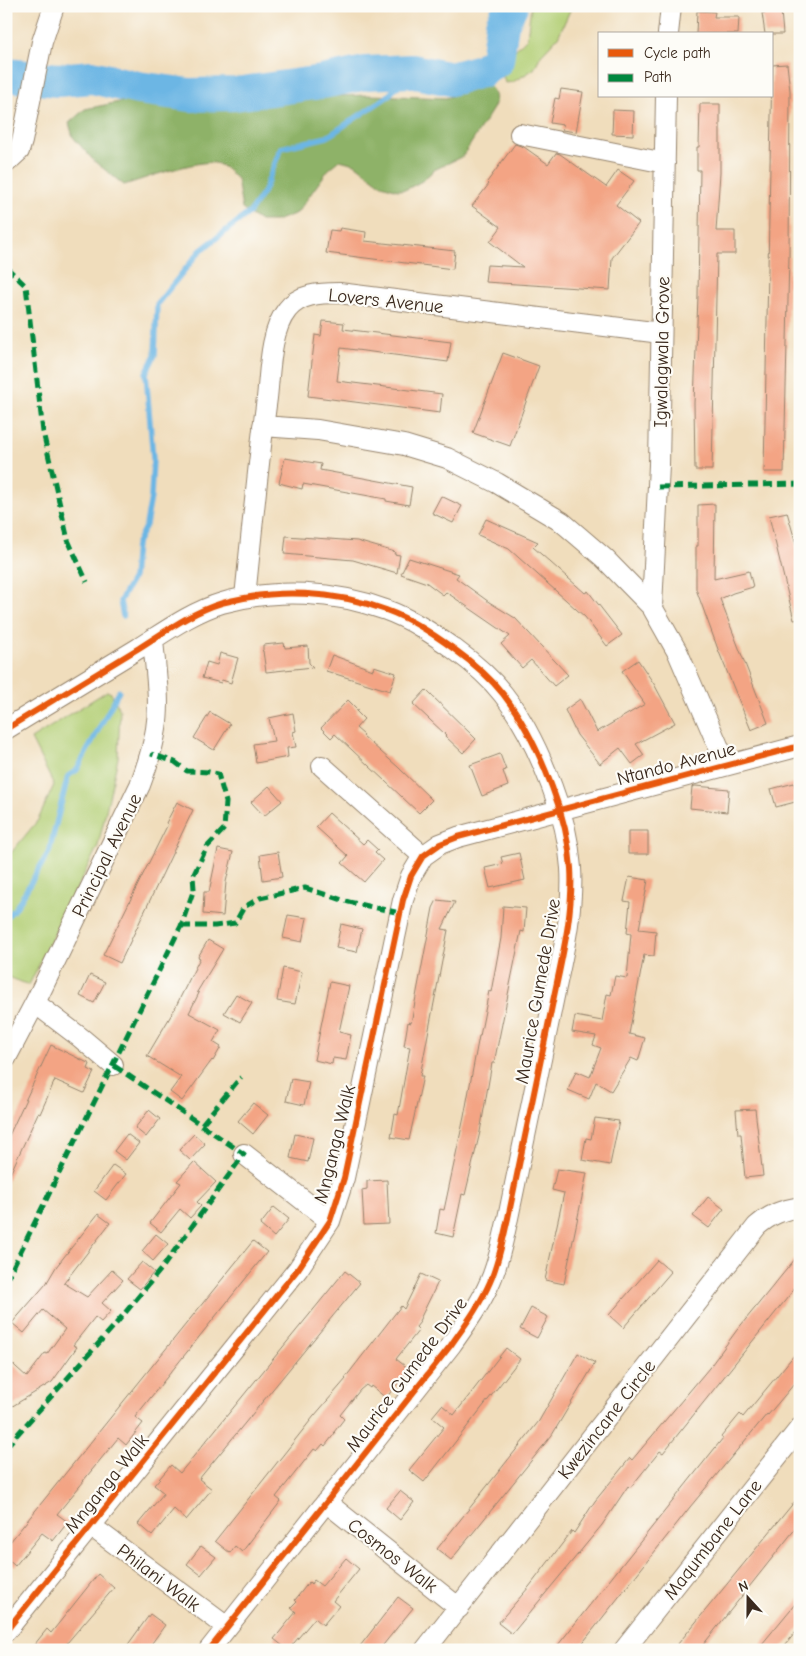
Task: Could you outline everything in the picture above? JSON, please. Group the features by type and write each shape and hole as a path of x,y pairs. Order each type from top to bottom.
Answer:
{"street":[{"path":"6,163 19,151 42,42 54,6"},
{"path":"668,32 672,6"},
{"name":"Igwalagwala Grove","path":"652,607 659,465 666,98"},
{"path":"520,134 665,163"},
{"name":"Lovers Avenue","path":"245,597 263,426 275,337 280,320 296,302 308,296 339,293 661,333"},
{"path":"263,426 318,430 404,446 446,458 497,483 562,522 604,558 652,607 678,653 726,764"},
{"name":"Maurice Gumede Drive","path":"6,729 202,610 245,597 286,593 320,595 355,601 387,610 416,624 476,666 503,694 542,759 560,810 568,843 571,870 568,919 562,956 508,1218 500,1252 490,1282 473,1314 451,1345 209,1650"},
{"name":"Principal Avenue","path":"6,1058 140,785 151,754 157,727 153,639"},
{"name":"Ntando Avenue","path":"560,810 726,764 800,746"},
{"path":"322,766 423,856"},
{"name":"Mnganga Walk","path":"6,1631 298,1269 330,1221 344,1178 403,900 412,876 423,856 440,844 458,837 560,810"},
{"path":"35,1002 113,1065"},
{"path":"244,1154 330,1221"},
{"name":"Kwezincane Circle","path":"425,1650 758,1226 768,1216 800,1207"},
{"name":"Maqumbane Lane","path":"624,1650 800,1428"},
{"name":"Cosmos Walk","path":"326,1502 459,1608"},
{"name":"Philani Walk","path":"91,1526 227,1627"}],"green space":[{"path":"531,6 572,6 558,37 541,55 534,69 513,82 505,83 503,76 511,54 527,38"},
{"path":"489,86 495,96 494,107 463,156 434,170 422,181 407,189 398,190 382,185 355,164 340,160 328,170 297,213 276,221 260,221 242,209 237,179 215,163 196,164 124,185 94,161 73,137 69,123 85,109 139,98 207,107 240,108 299,97 371,95 446,98 475,87"},
{"path":"107,691 111,693 120,710 118,758 98,846 29,985 6,976 6,859 38,820 54,785 31,739"}],"building":[{"path":"697,11 715,12 714,17 739,17 738,32 696,32"},
{"path":"781,11 783,34 765,32 762,13"},
{"path":"787,64 790,91 789,256 784,472 764,472 771,98 774,98 774,65"},
{"path":"561,89 583,92 576,132 562,130 563,125 550,123 555,98 559,99"},
{"path":"700,104 720,104 720,173 716,231 735,231 735,254 717,254 712,470 695,470 694,403 700,170 697,170 697,147 699,147"},
{"path":"613,110 634,111 633,135 612,134"},
{"path":"515,144 524,147 548,164 556,153 560,154 606,187 618,170 634,181 616,205 639,223 612,258 610,290 485,282 487,265 523,267 490,242 501,227 472,206"},
{"path":"340,228 366,232 365,241 455,251 453,269 326,253 330,230 339,231"},
{"path":"323,321 344,323 343,329 451,342 448,362 341,348 337,381 442,394 440,413 308,396 315,335 321,336"},
{"path":"503,353 539,366 510,446 473,433"},
{"path":"285,458 321,464 320,470 412,487 409,505 303,484 302,489 279,483"},
{"path":"441,496 462,506 453,523 432,513"},
{"path":"715,504 714,579 749,571 753,587 720,599 768,723 751,730 696,589 698,505"},
{"path":"787,512 800,558 800,619 794,620 769,516"},
{"path":"486,519 538,542 533,547 585,593 588,591 622,635 607,646 585,617 509,549 478,535"},
{"path":"286,536 357,541 395,552 394,554 400,555 397,573 353,560 284,554"},
{"path":"409,558 459,574 456,578 515,618 568,675 554,686 531,660 522,668 501,644 510,636 446,592 443,595 427,583 401,574"},
{"path":"284,643 285,648 308,646 309,663 313,667 266,672 262,651 263,645"},
{"path":"220,653 238,658 231,683 222,680 221,683 202,678 207,662 217,665"},
{"path":"332,655 373,670 374,666 396,673 390,691 326,671"},
{"path":"638,660 654,684 675,723 636,744 644,755 632,764 620,748 600,764 577,735 565,710 580,699 597,732 645,704 622,671"},
{"path":"426,690 476,739 463,753 413,704"},
{"path":"348,700 364,719 356,728 432,800 419,813 335,734 331,738 321,728"},
{"path":"210,712 230,724 214,750 194,738"},
{"path":"293,713 296,731 293,732 296,747 287,748 288,757 256,763 253,744 274,741 269,718"},
{"path":"500,754 506,770 503,771 508,786 482,796 470,765"},
{"path":"794,783 799,801 776,807 771,789"},
{"path":"269,786 282,801 264,816 251,802"},
{"path":"692,787 729,789 727,812 690,808"},
{"path":"177,802 193,810 120,963 103,955"},
{"path":"329,813 363,844 367,840 378,850 375,853 383,860 364,882 342,863 348,856 316,827"},
{"path":"628,831 648,831 648,854 628,854"},
{"path":"218,849 233,852 226,882 223,916 203,914 204,892 209,892"},
{"path":"278,852 282,877 263,880 260,855"},
{"path":"519,853 525,880 490,888 485,868 503,864 501,857"},
{"path":"629,877 648,880 639,929 656,931 654,956 644,955 629,1034 645,1038 638,1061 631,1058 611,1091 596,1082 589,1099 568,1090 576,1071 590,1077 601,1048 593,1045 596,1036 572,1032 575,1016 602,1021 607,994 611,995 615,976 627,978 631,934 627,933 630,902 624,901"},
{"path":"437,900 455,902 442,929 448,930 420,1076 423,1076 409,1140 391,1137 395,1114 398,1115 410,1047 404,1046 408,1022 411,1023 433,908"},
{"path":"503,906 526,908 524,932 521,931 494,1063 492,1063 480,1132 465,1195 462,1194 453,1237 436,1233 440,1209 444,1210 479,1036 489,991 491,992 501,938"},
{"path":"288,915 307,918 302,942 283,938"},
{"path":"341,924 362,929 357,952 336,948"},
{"path":"208,940 223,949 197,992 199,993 189,1013 220,1030 213,1042 221,1047 213,1061 182,1101 170,1092 181,1077 147,1056 173,1012 200,958 198,957"},
{"path":"283,968 302,972 295,1004 277,1001"},
{"path":"90,975 105,982 94,1003 80,996"},
{"path":"330,982 349,986 339,1032 351,1035 346,1060 333,1058 332,1064 314,1060"},
{"path":"236,994 252,1003 240,1022 224,1013"},
{"path":"51,1045 90,1064 88,1069 94,1072 84,1093 55,1080 6,1183 6,1142"},
{"path":"291,1079 309,1082 304,1105 286,1101"},
{"path":"253,1103 268,1115 253,1134 238,1121"},
{"path":"755,1109 763,1176 745,1178 741,1134 738,1134 736,1110"},
{"path":"149,1110 160,1119 146,1137 135,1128"},
{"path":"595,1118 619,1121 610,1165 582,1160 586,1138 591,1139"},
{"path":"127,1134 139,1143 126,1160 114,1151"},
{"path":"194,1134 205,1144 190,1160 179,1150"},
{"path":"295,1134 313,1138 308,1162 290,1158"},
{"path":"194,1162 216,1182 197,1202 201,1206 190,1218 180,1209 161,1232 150,1223 181,1183 177,1181"},
{"path":"113,1165 126,1174 106,1200 94,1191"},
{"path":"557,1169 587,1173 564,1284 545,1280 564,1193 552,1190"},
{"path":"387,1180 389,1224 364,1225 362,1190 367,1189 367,1181"},
{"path":"708,1197 724,1209 709,1228 693,1216"},
{"path":"274,1207 289,1219 274,1237 260,1225"},
{"path":"98,1214 110,1223 64,1283 87,1297 112,1270 123,1280 102,1303 111,1311 101,1322 95,1317 73,1345 77,1347 52,1382 6,1410 6,1358 27,1377 65,1329 43,1310 24,1333 12,1323 46,1284 56,1267"},
{"path":"156,1234 168,1244 153,1261 142,1251"},
{"path":"253,1241 267,1252 135,1417 143,1423 126,1445 118,1438 57,1514 68,1522 53,1541 42,1533 15,1566 6,1558 6,1547"},
{"path":"800,1253 800,1282 663,1453 660,1451 630,1488 628,1486 602,1525 512,1634 498,1623 529,1587 572,1531 574,1533 595,1501 630,1458 632,1460 709,1368 737,1330"},
{"path":"657,1260 671,1272 623,1328 609,1315"},
{"path":"142,1262 154,1272 140,1289 127,1279"},
{"path":"345,1271 360,1283 199,1479 212,1489 186,1520 174,1509 152,1536 138,1524 164,1493 154,1485 171,1465 180,1473"},
{"path":"421,1274 438,1282 416,1327 419,1330 396,1359 409,1369 386,1398 371,1386 370,1388 366,1385 360,1390 340,1415 344,1419 335,1433 325,1446 323,1444 317,1451 314,1449 276,1497 281,1501 242,1552 235,1546 230,1553 215,1541 314,1416 346,1379 401,1306 404,1309"},
{"path":"531,1308 548,1317 537,1338 520,1329"},
{"path":"506,1348 520,1359 424,1482 409,1470 444,1427 432,1417 442,1405 454,1415"},
{"path":"800,1348 800,1377 690,1507 577,1650 554,1650 723,1438 721,1437 740,1414 743,1417"},
{"path":"578,1353 595,1363 552,1435 451,1560 437,1549 539,1421"},
{"path":"400,1491 414,1502 400,1520 386,1508"},
{"path":"800,1495 800,1523 699,1650 673,1650"},
{"path":"201,1546 216,1557 201,1575 187,1564"},
{"path":"346,1558 359,1569 333,1601 339,1606 323,1625 315,1618 288,1650 274,1639 296,1612 291,1608 297,1602 295,1600 309,1582 311,1584 314,1580 322,1586"},
{"path":"98,1574 114,1588 61,1650 30,1650 47,1629 51,1633"},
{"path":"398,1597 413,1608 379,1650 357,1650"},
{"path":"800,1598 800,1627 781,1650 757,1650"},
{"path":"150,1614 165,1625 147,1650 124,1650"}],"waterway":[{"path":"6,75 58,80 92,77 138,88 190,95 235,94 322,82 366,73 412,71 451,79 481,71 497,60 502,24 511,6"},
{"path":"123,616 120,601 133,578 136,545 146,525 151,497 153,459 146,373 155,355 157,304 200,251 250,212 264,191 281,148 327,137 387,97 412,71"},
{"path":"6,917 15,909 49,852 68,776 77,770 119,691"}],"marked path":[{"path":"6,267 26,286 43,432 68,540 87,582"},
{"path":"658,487 800,484"},
{"path":"6,1281 181,926 194,889 193,876 207,847 224,829 226,802 218,774 187,771 175,762 151,754"},
{"path":"181,926 215,926 235,923 244,907 260,898 305,888 349,902 400,913"},
{"path":"6,1447 115,1325 162,1268 244,1154 113,1065"},
{"path":"202,1124 241,1077"}],"cycle path":[{"path":"6,729 200,611 222,603 263,595 326,595 386,610 413,622 461,654 492,681 518,715 537,751 556,797 567,837 571,886 566,940 508,1218 490,1282 477,1307 451,1345 209,1650"},
{"path":"6,1631 298,1269 330,1221 344,1178 403,900 411,876 423,856 440,844 458,837 800,746"}]}
